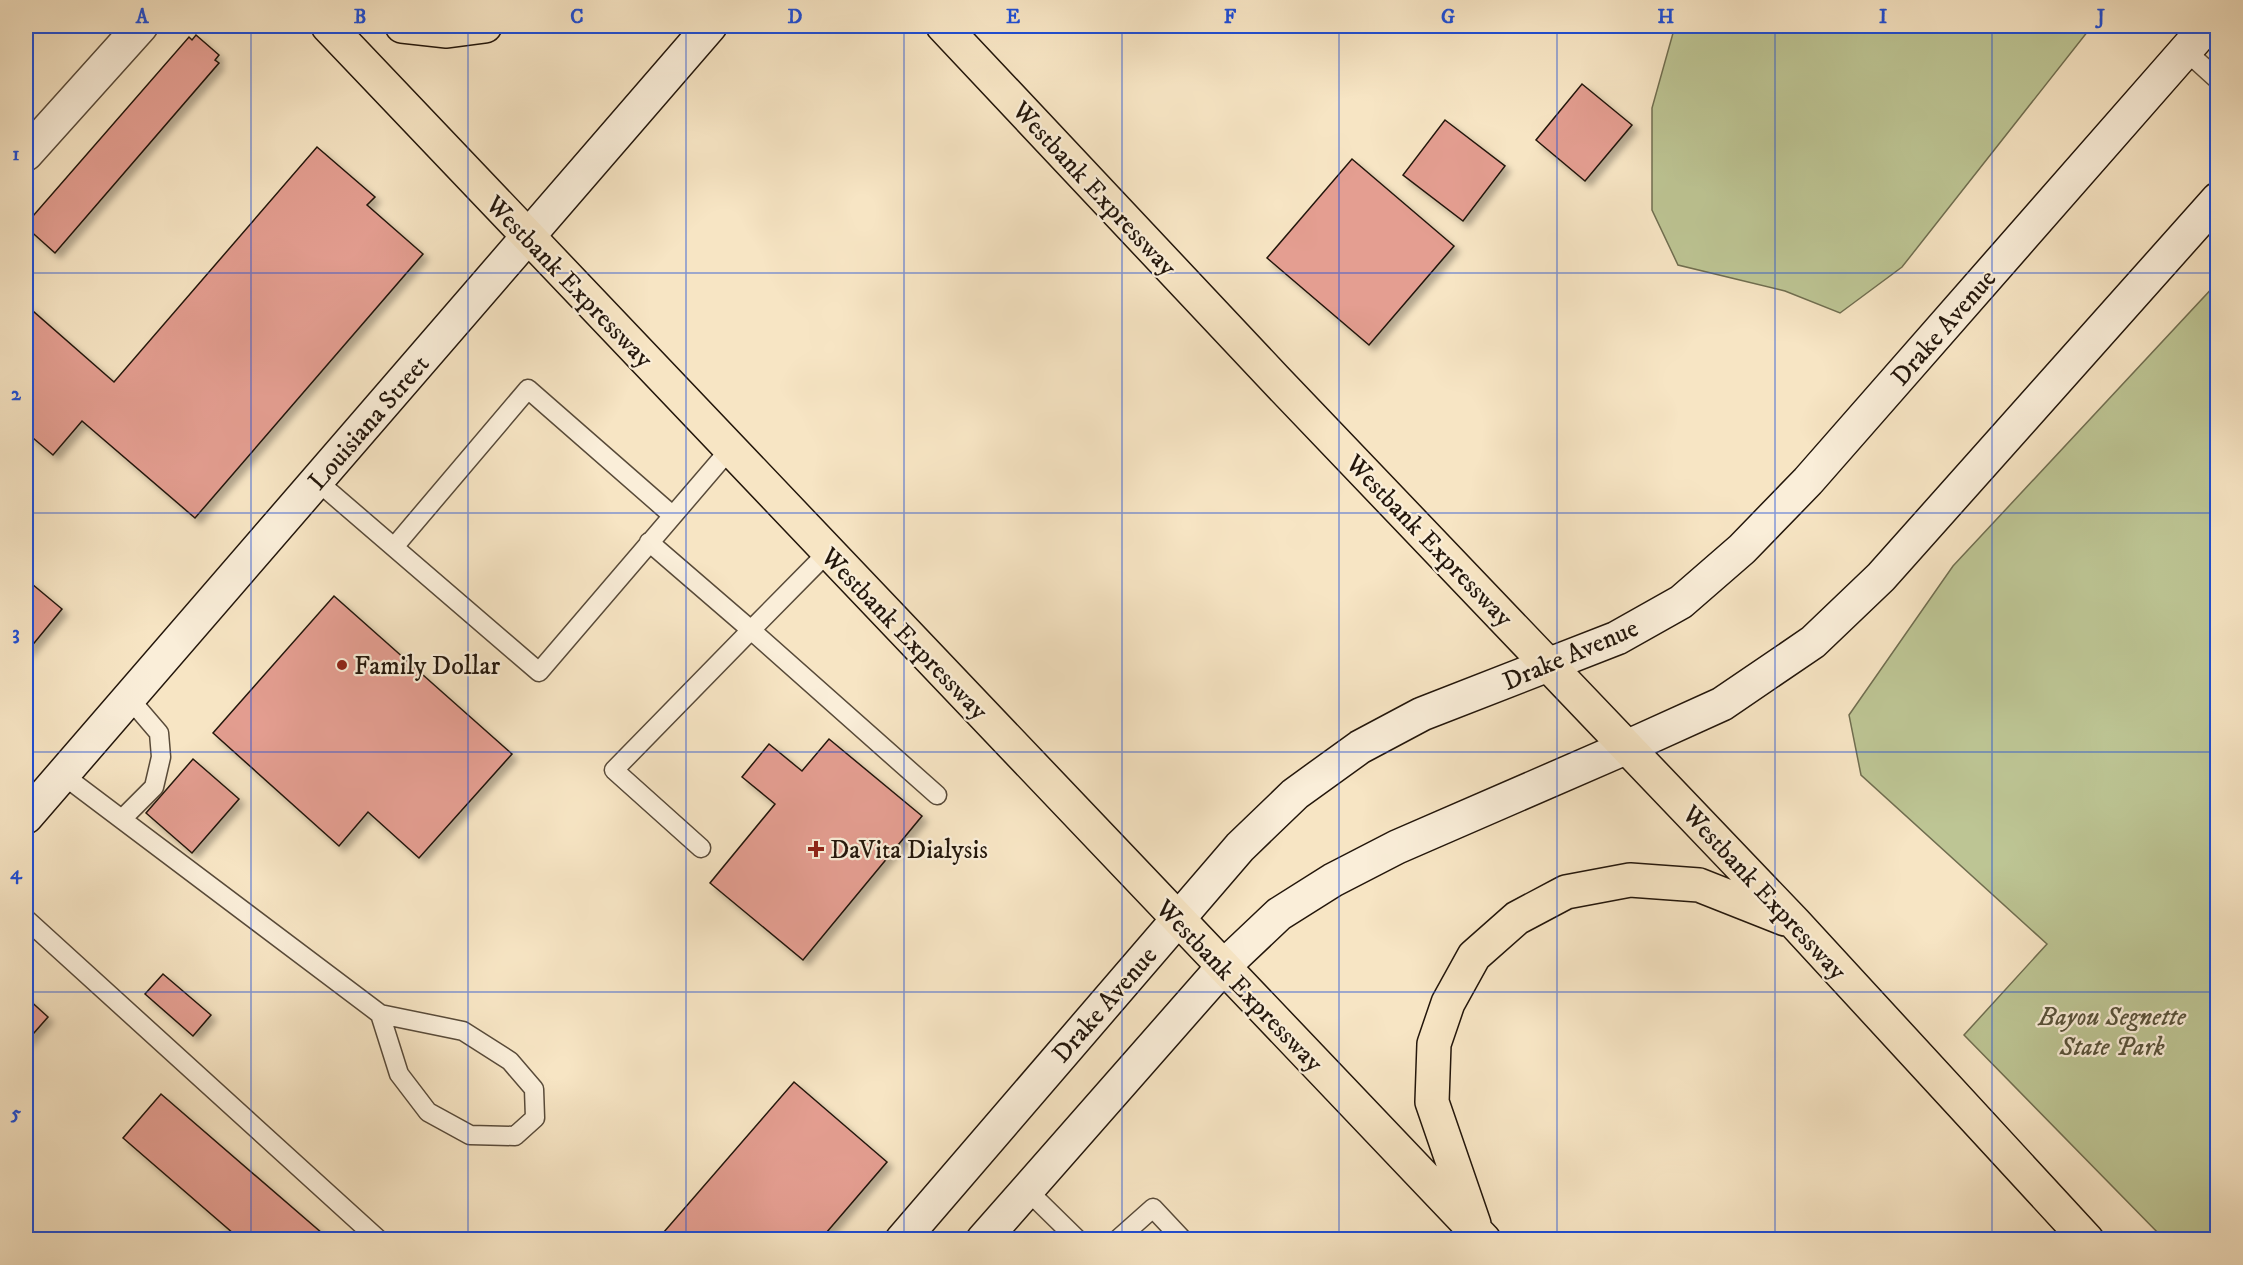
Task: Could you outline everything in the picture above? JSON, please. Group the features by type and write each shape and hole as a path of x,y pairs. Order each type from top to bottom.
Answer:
{"highway":[{"name":"Westbank Expressway","path":"328,26 1481,1237"},
{"path":"402,26 447,31 485,26"},
{"name":"Westbank Expressway","path":"943,26 1283,388 1795,923 2087,1239"},
{"path":"1481,1237 1432,1102 1434,1044 1448,1003 1474,956 1517,918 1566,892 1630,879 1699,885 1795,923"}],"street":[{"path":"26,154 141,26"},
{"name":"Louisiana Street","path":"26,817 710,26"},
{"name":"Drake Avenue","path":"902,1239 1240,847 1295,794 1360,747 1422,714 1617,638 1681,602 1742,549 1808,481 2207,26"},
{"path":"983,1239 1223,968 1279,914 1333,879 1397,847 1722,704 1813,642 1881,576 2217,199"}],"lane":[{"path":"2186,51 2217,80"},
{"path":"393,547 528,390 672,515"},
{"path":"317,481 539,672 730,449"},
{"path":"648,543 751,630 937,795"},
{"path":"702,848 614,770 828,552"},
{"path":"122,819 154,787 161,757 159,733 129,698"},
{"path":"63,775 380,1014 463,1031 510,1061 534,1089 536,1118 514,1136 470,1136 428,1113 399,1074 380,1014"},
{"path":"26,919 379,1239"},
{"path":"1027,1190 1078,1239"},
{"path":"1117,1239 1152,1208 1183,1239"}],"green space":[{"path":"1675,26 2092,26 1902,267 1840,313 1785,291 1678,265 1652,210 1652,108"},
{"name":"Bayou Segnette State Park","path":"2217,283 2217,1239 2164,1239 1964,1035 2047,944 1861,775 1849,715 1953,566"}],"building":[{"path":"196,35 219,55 215,60 219,63 55,253 26,227 26,224 189,37 192,40"},
{"path":"1582,84 1632,125 1585,181 1536,140"},
{"path":"1445,120 1505,166 1463,221 1403,175"},
{"path":"317,147 375,197 367,205 423,254 195,518 82,421 53,455 26,432 26,305 114,382"},
{"path":"1352,159 1454,246 1369,345 1267,258"},
{"path":"26,579 62,609 26,653"},
{"name":"Family Dollar","path":"334,596 512,754 419,858 368,812 339,846 213,733"},
{"name":"DaVita Dialysis","path":"829,739 922,816 803,960 710,883 775,804 742,777 769,744 802,771"},
{"path":"193,759 239,799 192,853 146,813"},
{"path":"163,974 211,1015 193,1036 145,994"},
{"path":"26,997 48,1017 26,1042"},
{"path":"794,1082 887,1162 820,1240 657,1240"},
{"path":"161,1094 330,1240 241,1240 123,1138"}],"place":[{"name":"Family Dollar","path":"342,665"},
{"name":"DaVita Dialysis","path":"816,849"}]}
